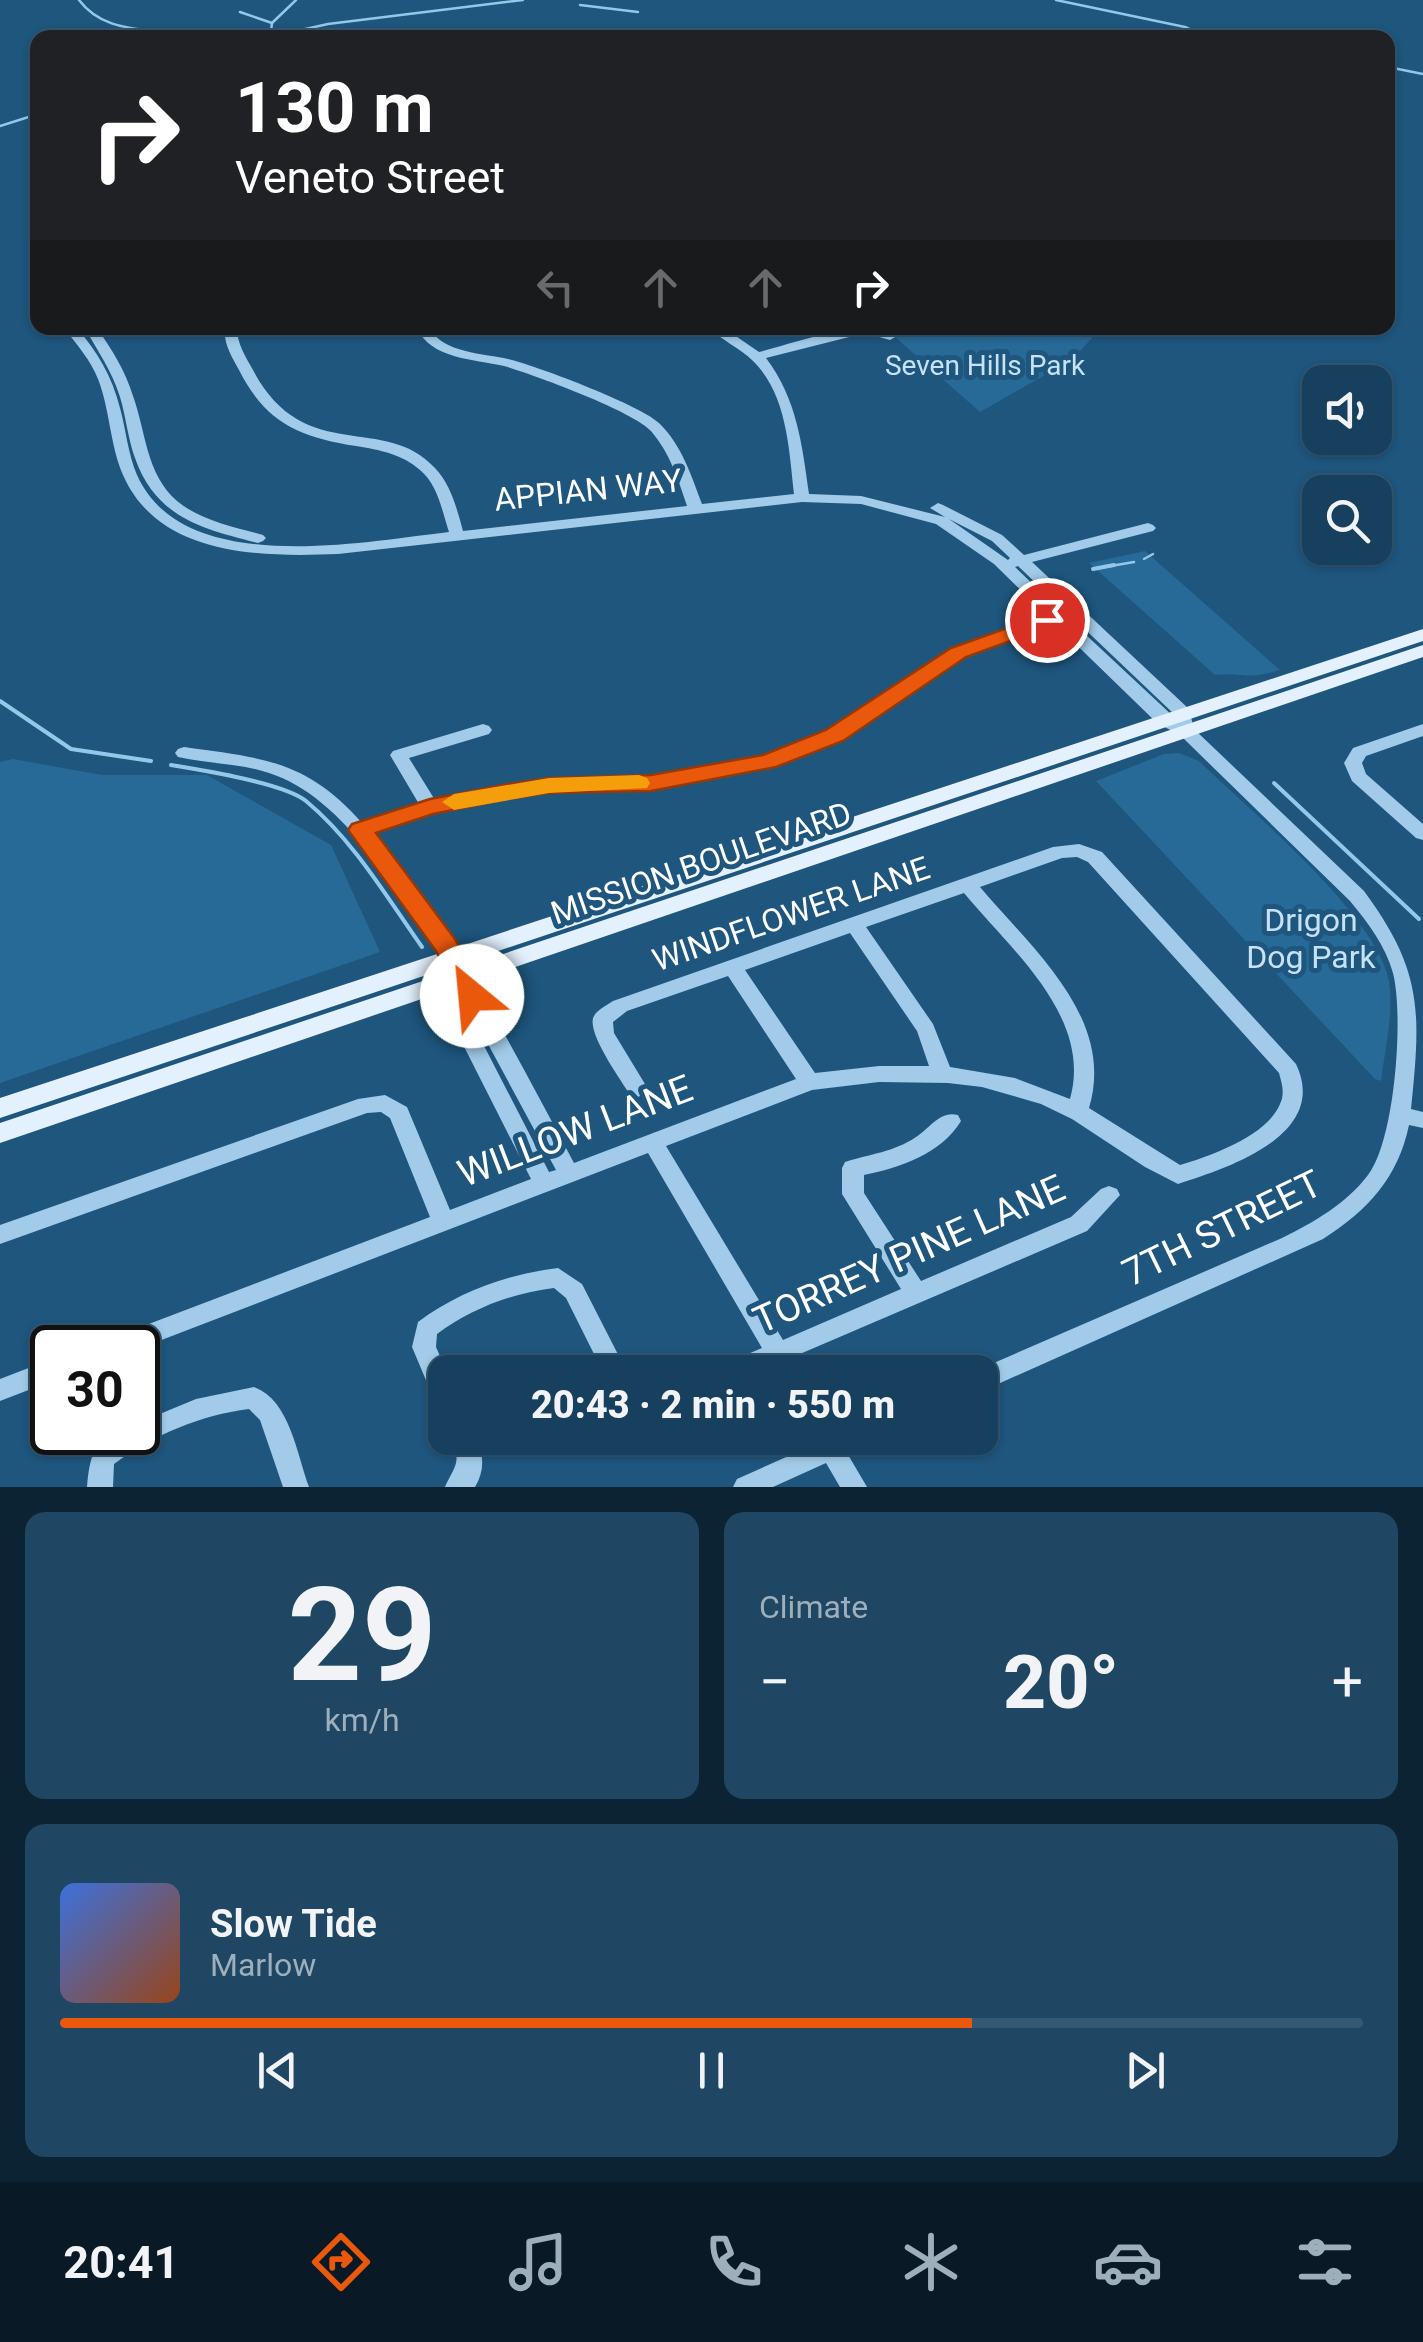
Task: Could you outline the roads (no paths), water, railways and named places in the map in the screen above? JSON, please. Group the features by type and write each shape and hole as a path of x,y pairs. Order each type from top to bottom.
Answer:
{"main road":[{"name":"MISSION BOULEVARD","path":"0,1133 1423,635"},
{"name":"MISSION BOULEVARD","path":"1178,721 1420,654"},
{"name":"MISSION BOULEVARD","path":"0,1108 454,973"}],"street":[{"name":"APPIAN WAY","path":"76,335 99,367 138,494 154,513 192,534 248,548 338,549 456,530 802,492 861,500 941,521 1012,563 1178,721"},
{"name":"APPIAN WAY","path":"95,335 122,374 151,484 187,517 232,532 292,540 456,530"},
{"path":"232,335 234,345 274,412 302,428 386,445 411,456 440,484 456,530"},
{"path":"426,335 450,351 511,364 640,416 670,442 694,503"},
{"path":"726,335 758,356 784,392 802,492"},
{"path":"758,356 840,335"},
{"path":"1012,563 1148,528"},
{"path":"360,830 430,807 549,785 651,783 768,761 834,736 958,652 1066,615"},
{"name":"7TH STREET","path":"998,1374 1332,1221 1356,1204 1378,1178 1393,1150 1410,1000 1404,968 1391,940 1358,896 1178,721"},
{"path":"430,807 398,755 483,730"},
{"path":"1423,730 1359,752 1353,763 1358,777 1423,834"},
{"path":"184,753 256,764 300,778 340,808 397,875 569,1174"},
{"name":"WINDFLOWER LANE","path":"637,1089 604,1034 602,1019 620,1006 1060,852 1079,850"},
{"name":"WILLOW LANE","path":"160,1330 810,1082 857,1074 940,1071 990,1082 1077,1111 1153,1163 1178,1174 1248,1147 1268,1134 1295,1098 1297,1085 1290,1070 1095,858 1079,850"},
{"path":"967,884 1071,1014 1082,1044 1086,1072 1077,1111"},
{"path":"853,924 926,1030 940,1071"},
{"path":"732,966 810,1082"},
{"path":"454,973 544,1183"},
{"path":"0,1235 366,1105 385,1103 399,1113 443,1221"},
{"path":"1400,1114 1423,1120"},
{"path":"916,1294 853,1194 853,1168 898,1158 930,1140 950,1121"},
{"path":"653,1142 778,1353"},
{"name":"TORREY PINE LANE","path":"773,1355 1079,1224 1108,1195"},
{"path":"428,1356 424,1347 426,1329 442,1315 536,1279 558,1278 574,1291 606,1355"},
{"path":"0,1390 30,1378"},
{"path":"100,1487 102,1458 122,1442 230,1399 254,1398 270,1413 296,1487"},
{"path":"458,1487 468,1477 470,1455"},
{"path":"746,1487 815,1455"},
{"path":"834,1455 854,1487"}],"waterway":[{"path":"79,0 102,19 145,30"},
{"path":"272,23 296,0"},
{"path":"301,30 523,0"},
{"path":"1056,0 1192,30"},
{"path":"580,5 638,12"},
{"path":"240,12 272,23"},
{"path":"271,30 272,23"},
{"path":"1395,68 1423,74"},
{"path":"0,126 30,117"},
{"path":"1144,559 1153,554"},
{"path":"1099,568 1134,562"},
{"path":"1093,569 1114,565"},
{"path":"0,701 71,749 151,761"},
{"path":"171,765 262,783 306,801 354,851 422,947"},
{"path":"1274,783 1419,919"}],"park label":[{"name":"Seven Hills Park","path":"985,365"},
{"name":"Drigon Dog Park","path":"1311,938"}]}
